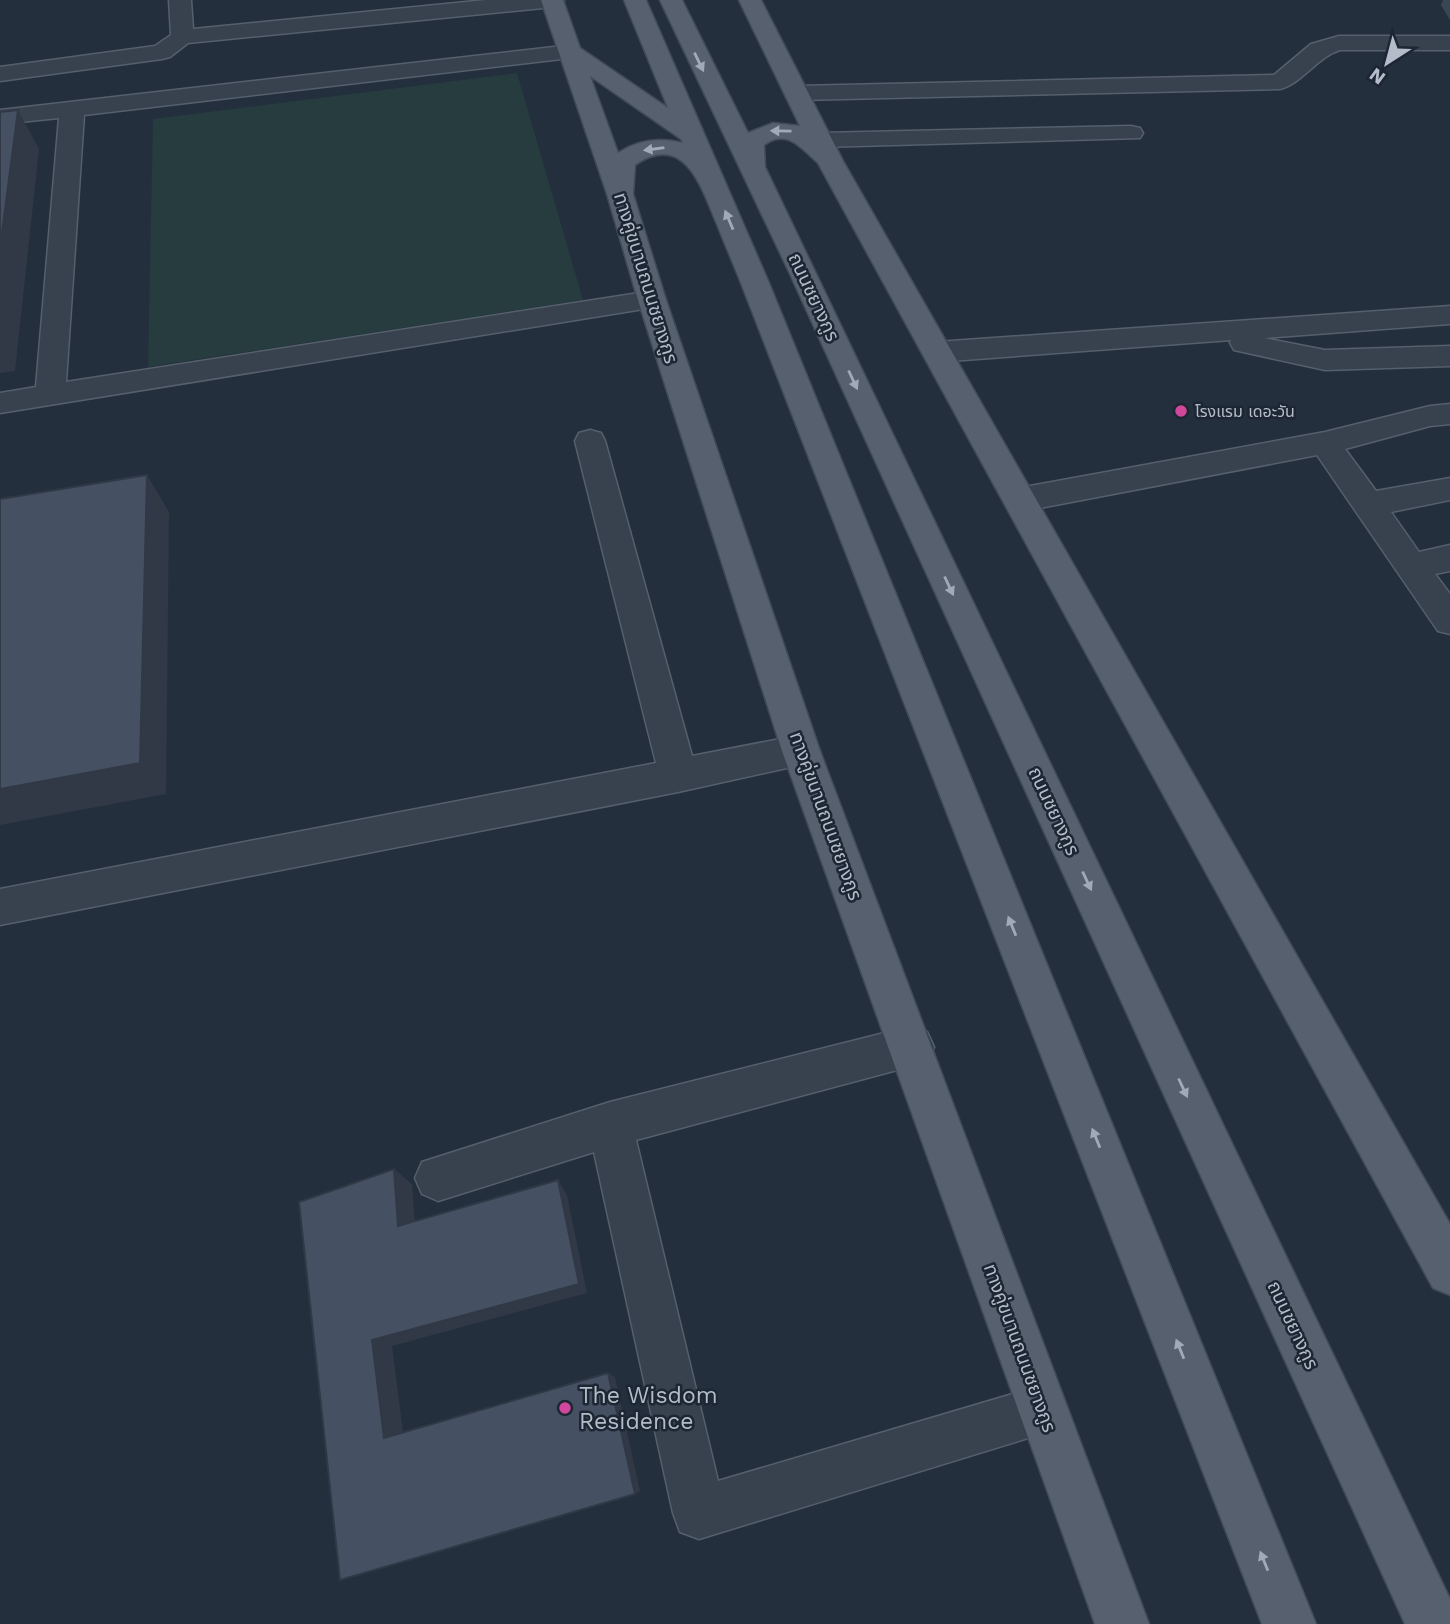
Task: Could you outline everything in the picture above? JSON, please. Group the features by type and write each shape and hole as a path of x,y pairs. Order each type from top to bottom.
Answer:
{"main road":[{"name":"ทางคู่ขนานถนนชยางกูร","path":"553,0 620,194 652,300 801,751 1122,1624"},
{"path":"635,0 694,136 1289,1624"},
{"name":"ถนนชยางกูร","path":"671,0 751,170 810,286 1433,1624"},
{"path":"750,0 825,150 1450,1272"},
{"path":"571,52 694,136"},
{"path":"751,170 752,142 771,130 786,129 808,138 825,150"},
{"path":"620,194 622,162 654,145 685,152 695,158 710,176"}],"street":[{"path":"180,0 182,37"},
{"path":"0,74 162,52 182,37 553,0"},
{"path":"798,93 1280,82 1319,49 1339,43 1450,43"},
{"path":"0,117 571,52"},
{"path":"50,396 72,109"},
{"path":"825,150 1131,133"},
{"path":"0,403 652,300"},
{"path":"937,352 1450,316"},
{"path":"1199,334 1325,360 1450,356"},
{"path":"1019,500 1325,443 1430,416 1450,414"},
{"path":"590,441 678,776"},
{"path":"1325,443 1450,621"},
{"path":"1368,504 1450,489"},
{"path":"1412,566 1450,558"},
{"path":"0,907 801,751"},
{"path":"438,1178 610,1124 912,1047"},
{"path":"610,1124 699,1513 1042,1410"}],"green space":[{"path":"517,73 583,300 148,367 153,119"}],"building":[{"path":"18,110 0,248 0,112"},
{"path":"147,475 140,763 0,789 0,499"},
{"name":"The Wisdom Residence","path":"394,1169 398,1226 558,1180 579,1284 372,1340 384,1438 608,1373 635,1494 340,1580 299,1202"}],"place":[{"name":"โรงแรม เดอะวัน","path":"1181,411"},
{"name":"The Wisdom Residence","path":"565,1408"}]}
